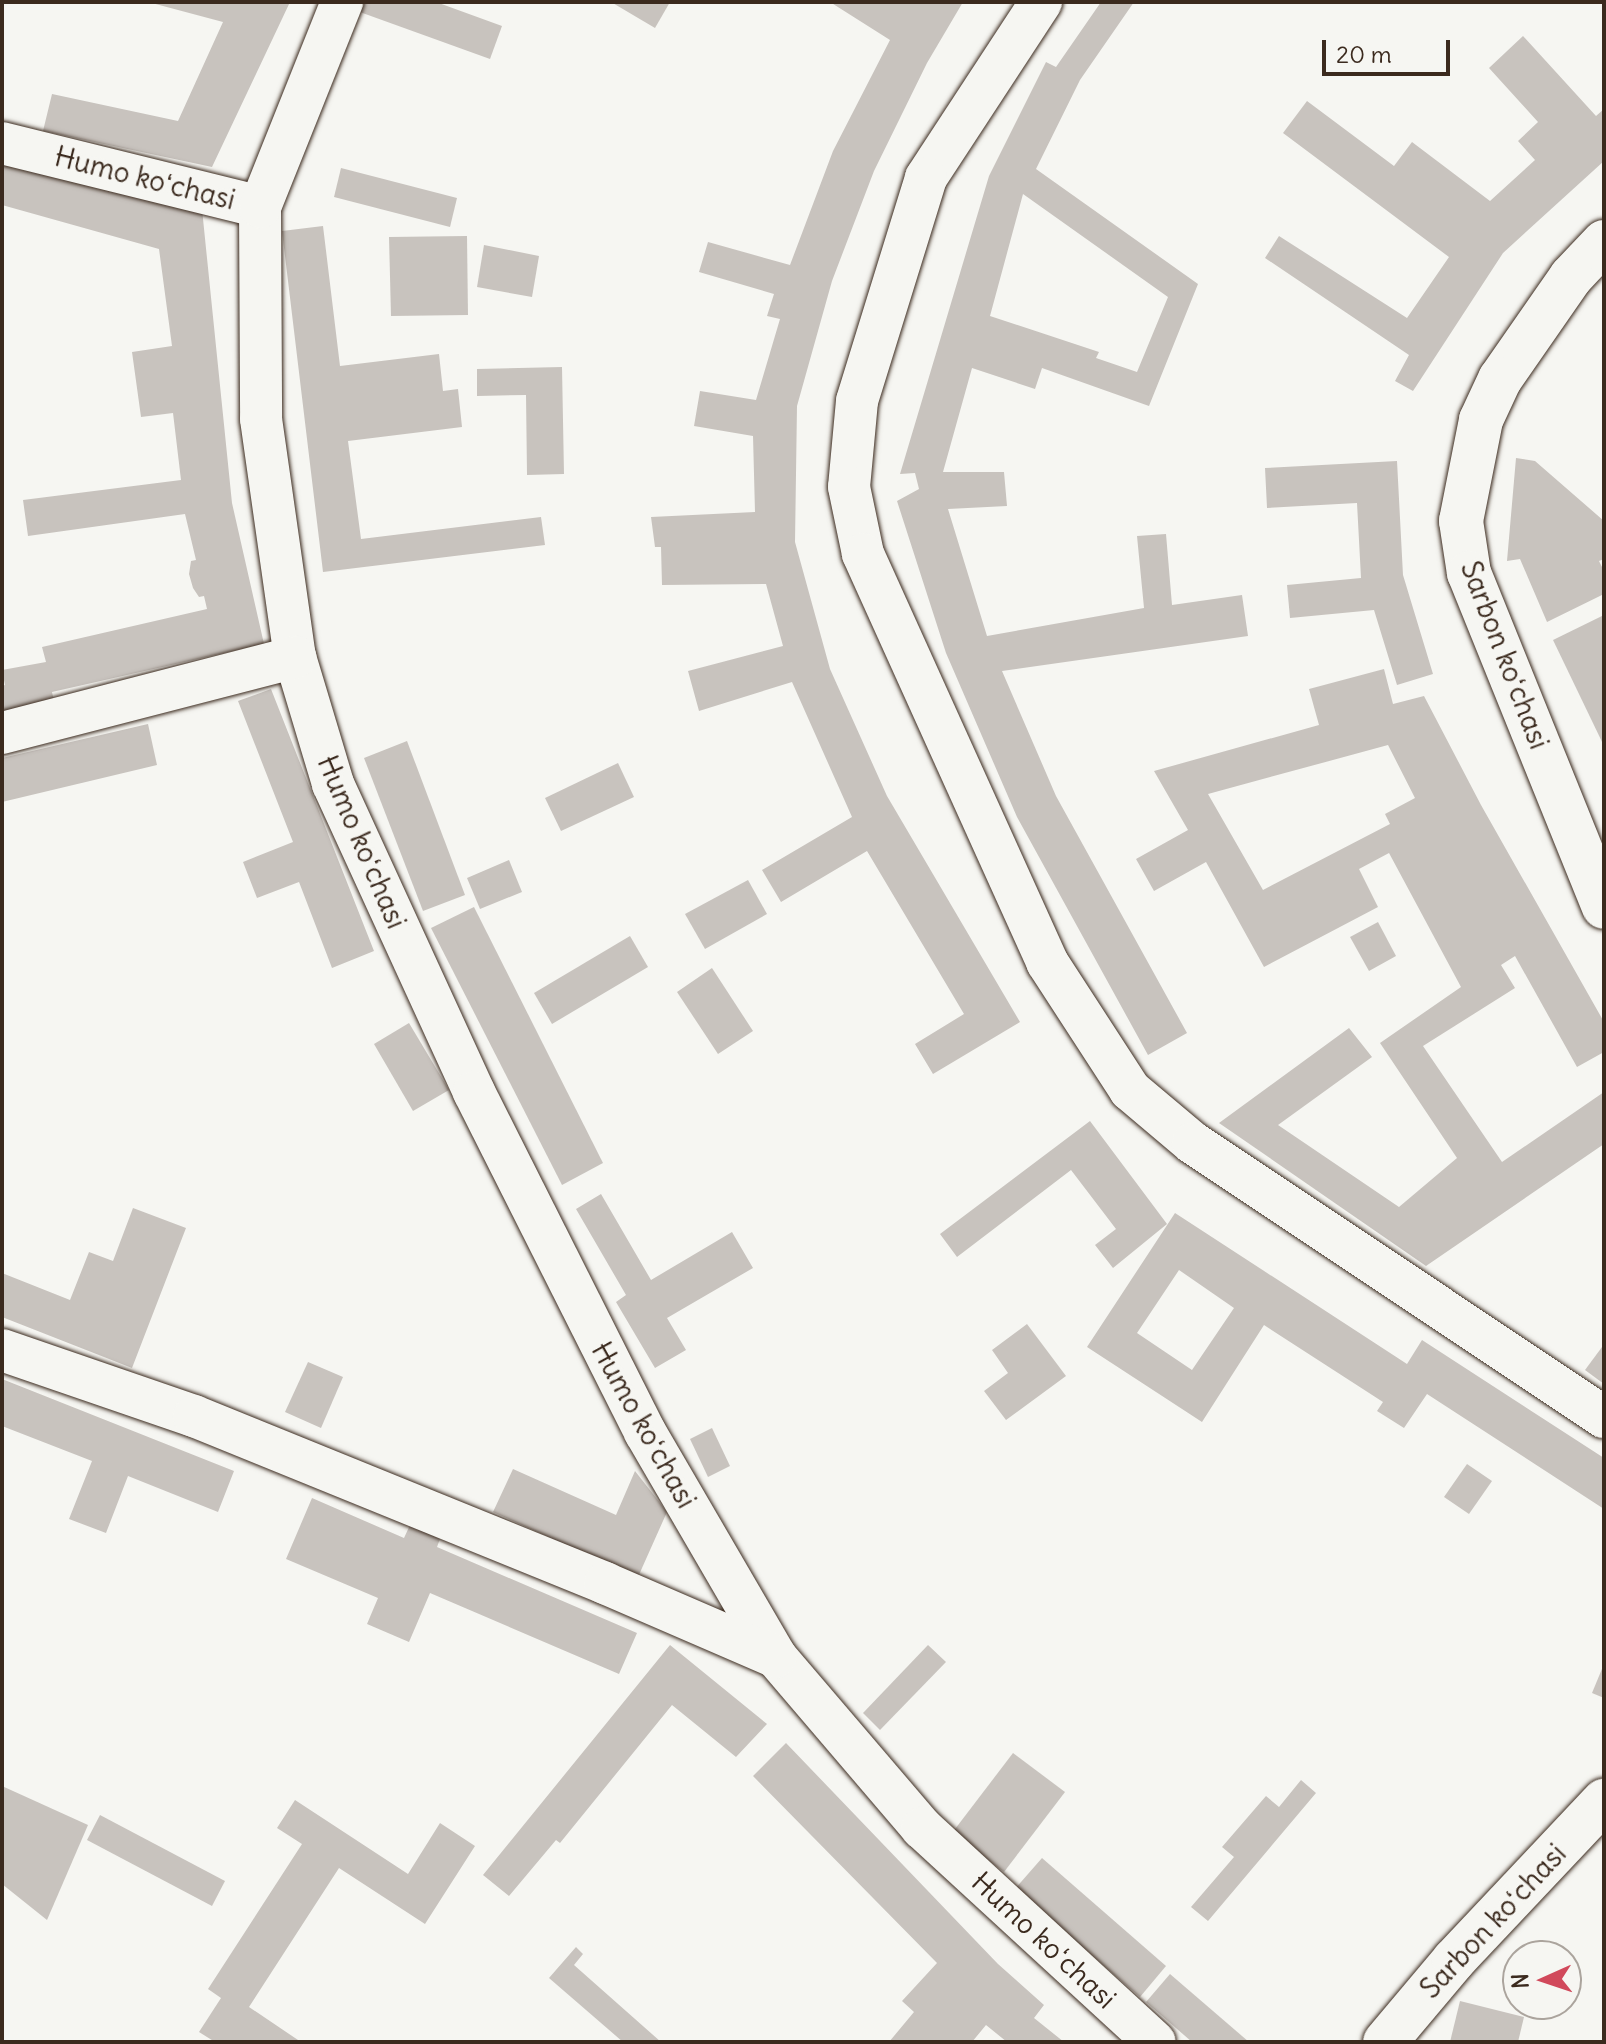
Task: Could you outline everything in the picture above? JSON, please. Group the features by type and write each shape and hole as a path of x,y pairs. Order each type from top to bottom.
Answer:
{"street":[{"path":"260,207 342,2"},
{"path":"1041,2 926,178 857,401 849,487 863,554 1047,962 1130,1090 1193,1143 1604,1417"},
{"name":"Humo koʻchasi","path":"2,143 260,207 261,419 295,657 333,784 474,1092 645,1432 776,1657 922,1828 1155,2042"},
{"name":"Sarbon koʻchasi","path":"1604,242 1571,277 1500,379 1481,420 1461,521 1469,573 1604,907"},
{"path":"2,733 295,657"},
{"name":"Humo koʻchasi","path":"2,1350 194,1416 605,1583 776,1657"},
{"name":"Sarbon koʻchasi","path":"1385,2042 1454,1960 1604,1801"}],"building":[{"path":"148,2 290,2 212,167 43,131 52,94 178,121 223,22"},
{"path":"360,2 436,2 502,26 490,59 357,11"},
{"path":"611,2 670,2 655,28"},
{"path":"830,2 963,2 927,63 874,171 832,281 797,406 795,542 830,669 887,796 1020,1022 933,1074 915,1044 964,1014 867,851 781,902 762,870 852,817 792,682 699,711 688,671 783,646 766,584 662,585 661,547 655,547 651,517 755,512 753,436 694,426 700,391 756,400 780,319 767,316 774,294 699,272 708,242 790,265 833,151 890,40"},
{"path":"1101,2 1134,2 1080,80 1036,169 1198,284 1149,406 1042,368 1035,389 972,368 943,472 1004,472 1007,506 948,509 987,636 1144,608 1137,536 1166,534 1172,605 1242,595 1248,636 1002,671 1056,796 1187,1033 1148,1055 1017,817 946,653 897,501 919,489 915,473 900,474 989,176 1046,62 1056,67","holes":["1023,194 1168,297 1137,372 1096,358 1099,352 990,316"]},
{"path":"1523,36 1596,116 1604,109 1604,161 1503,253 1413,391 1395,381 1409,355 1265,258 1279,236 1407,318 1449,257 1283,133 1307,101 1394,166 1412,142 1490,201 1535,160 1518,141 1538,122 1489,68"},
{"path":"2,158 202,209 232,503 264,644 52,692 57,715 2,726 2,686 5,685 2,670 46,662 42,647 207,609 204,596 199,597 189,574 191,561 196,560 185,514 28,536 23,500 181,480 173,413 141,417 132,352 172,346 159,249 2,205"},
{"path":"341,168 457,198 450,227 334,197"},
{"path":"323,226 340,366 439,354 443,391 458,389 462,427 348,441 361,539 541,517 545,545 323,572 282,231"},
{"path":"467,236 468,315 391,316 389,237"},
{"path":"484,245 539,256 532,297 477,287"},
{"path":"562,367 564,474 527,475 526,395 477,396 477,369"},
{"path":"1516,458 1535,461 1604,521 1604,559 1599,561 1604,571 1604,594 1547,622 1520,559 1507,561"},
{"path":"1397,461 1403,575 1433,674 1397,685 1374,610 1290,618 1287,585 1361,578 1357,503 1267,508 1265,468"},
{"path":"1604,615 1604,746 1553,640"},
{"path":"1384,669 1393,704 1424,696 1481,805 1604,1022 1604,1052 1577,1067 1515,956 1501,965 1515,988 1423,1046 1502,1162 1604,1092 1604,1144 1426,1266 1219,1123 1349,1028 1372,1057 1278,1125 1399,1207 1457,1158 1380,1043 1461,987 1389,853 1359,869 1378,907 1264,967 1206,862 1154,891 1136,859 1188,830 1154,771 1319,725 1309,689","holes":["1388,745 1415,798 1385,814 1390,824 1263,890 1208,794"]},
{"path":"271,689 374,951 332,968 299,882 257,898 243,862 293,842 238,701"},
{"path":"148,724 157,765 2,802 2,758"},
{"path":"407,741 465,895 423,911 364,758"},
{"path":"618,763 634,797 561,831 545,798"},
{"path":"509,860 522,892 480,909 467,878"},
{"path":"748,880 767,914 705,949 685,914"},
{"path":"474,907 603,1163 562,1185 431,928"},
{"path":"1378,922 1396,956 1369,971 1350,937"},
{"path":"630,936 648,967 552,1024 534,993"},
{"path":"712,968 753,1031 718,1054 677,992"},
{"path":"409,1023 449,1090 413,1111 374,1044"},
{"path":"1090,1121 1167,1224 1113,1268 1095,1245 1116,1229 1071,1170 957,1257 940,1234"},
{"path":"601,1194 651,1280 732,1232 753,1268 667,1318 686,1350 655,1368 616,1302 626,1295 576,1209"},
{"path":"133,1208 186,1228 132,1368 2,1317 2,1273 70,1300 89,1252 113,1261"},
{"path":"1175,1213 1407,1364 1422,1340 1604,1458 1604,1509 1427,1394 1404,1428 1377,1411 1383,1402 1264,1325 1202,1422 1087,1347","holes":["1179,1270 1234,1308 1192,1370 1137,1333"]},
{"path":"1027,1324 1066,1376 1006,1420 984,1391 1008,1373 992,1350"},
{"path":"1602,1347 1604,1349 1604,1384 1585,1370"},
{"path":"308,1362 343,1377 321,1428 285,1412"},
{"path":"2,1379 234,1471 218,1512 128,1476 106,1533 69,1519 92,1461 2,1426"},
{"path":"712,1428 730,1466 708,1477 690,1439"},
{"path":"1467,1464 1492,1481 1469,1514 1444,1497"},
{"path":"513,1469 616,1515 635,1471 667,1512 638,1577 493,1512"},
{"path":"312,1498 404,1538 410,1525 440,1539 437,1547 637,1633 619,1674 430,1593 409,1642 367,1624 378,1598 286,1559"},
{"path":"670,1645 767,1724 736,1757 672,1705 560,1843 556,1840 509,1896 483,1875"},
{"path":"928,1645 946,1662 880,1730 863,1713"},
{"path":"1604,1664 1604,1698 1592,1693"},
{"path":"786,1743 998,1964 1044,2005 1034,2018 1064,2042 1007,2042 986,2025 972,2042 889,2042 914,2012 902,2001 937,1963 753,1776"},
{"path":"1013,1753 1065,1792 1004,1872 952,1833"},
{"path":"1301,1780 1316,1793 1208,1921 1191,1907 1234,1857 1222,1847 1266,1796 1279,1807"},
{"path":"2,1786 88,1825 47,1920 2,1884"},
{"path":"295,1800 408,1874 440,1823 475,1846 425,1924 339,1868 249,2007 301,2042 215,2042 199,2032 221,1998 208,1989 302,1844 277,1828"},
{"path":"100,1815 225,1881 212,1906 87,1840"},
{"path":"1042,1858 1166,1966 1140,1997 1015,1889"},
{"path":"576,1947 583,1954 574,1965 661,2042 623,2042 549,1978"},
{"path":"1170,1974 1249,2042 1192,2042 1146,2002"},
{"path":"1460,2001 1502,2012 1502,2020 1523,2020 1518,2042 1450,2042"}]}
